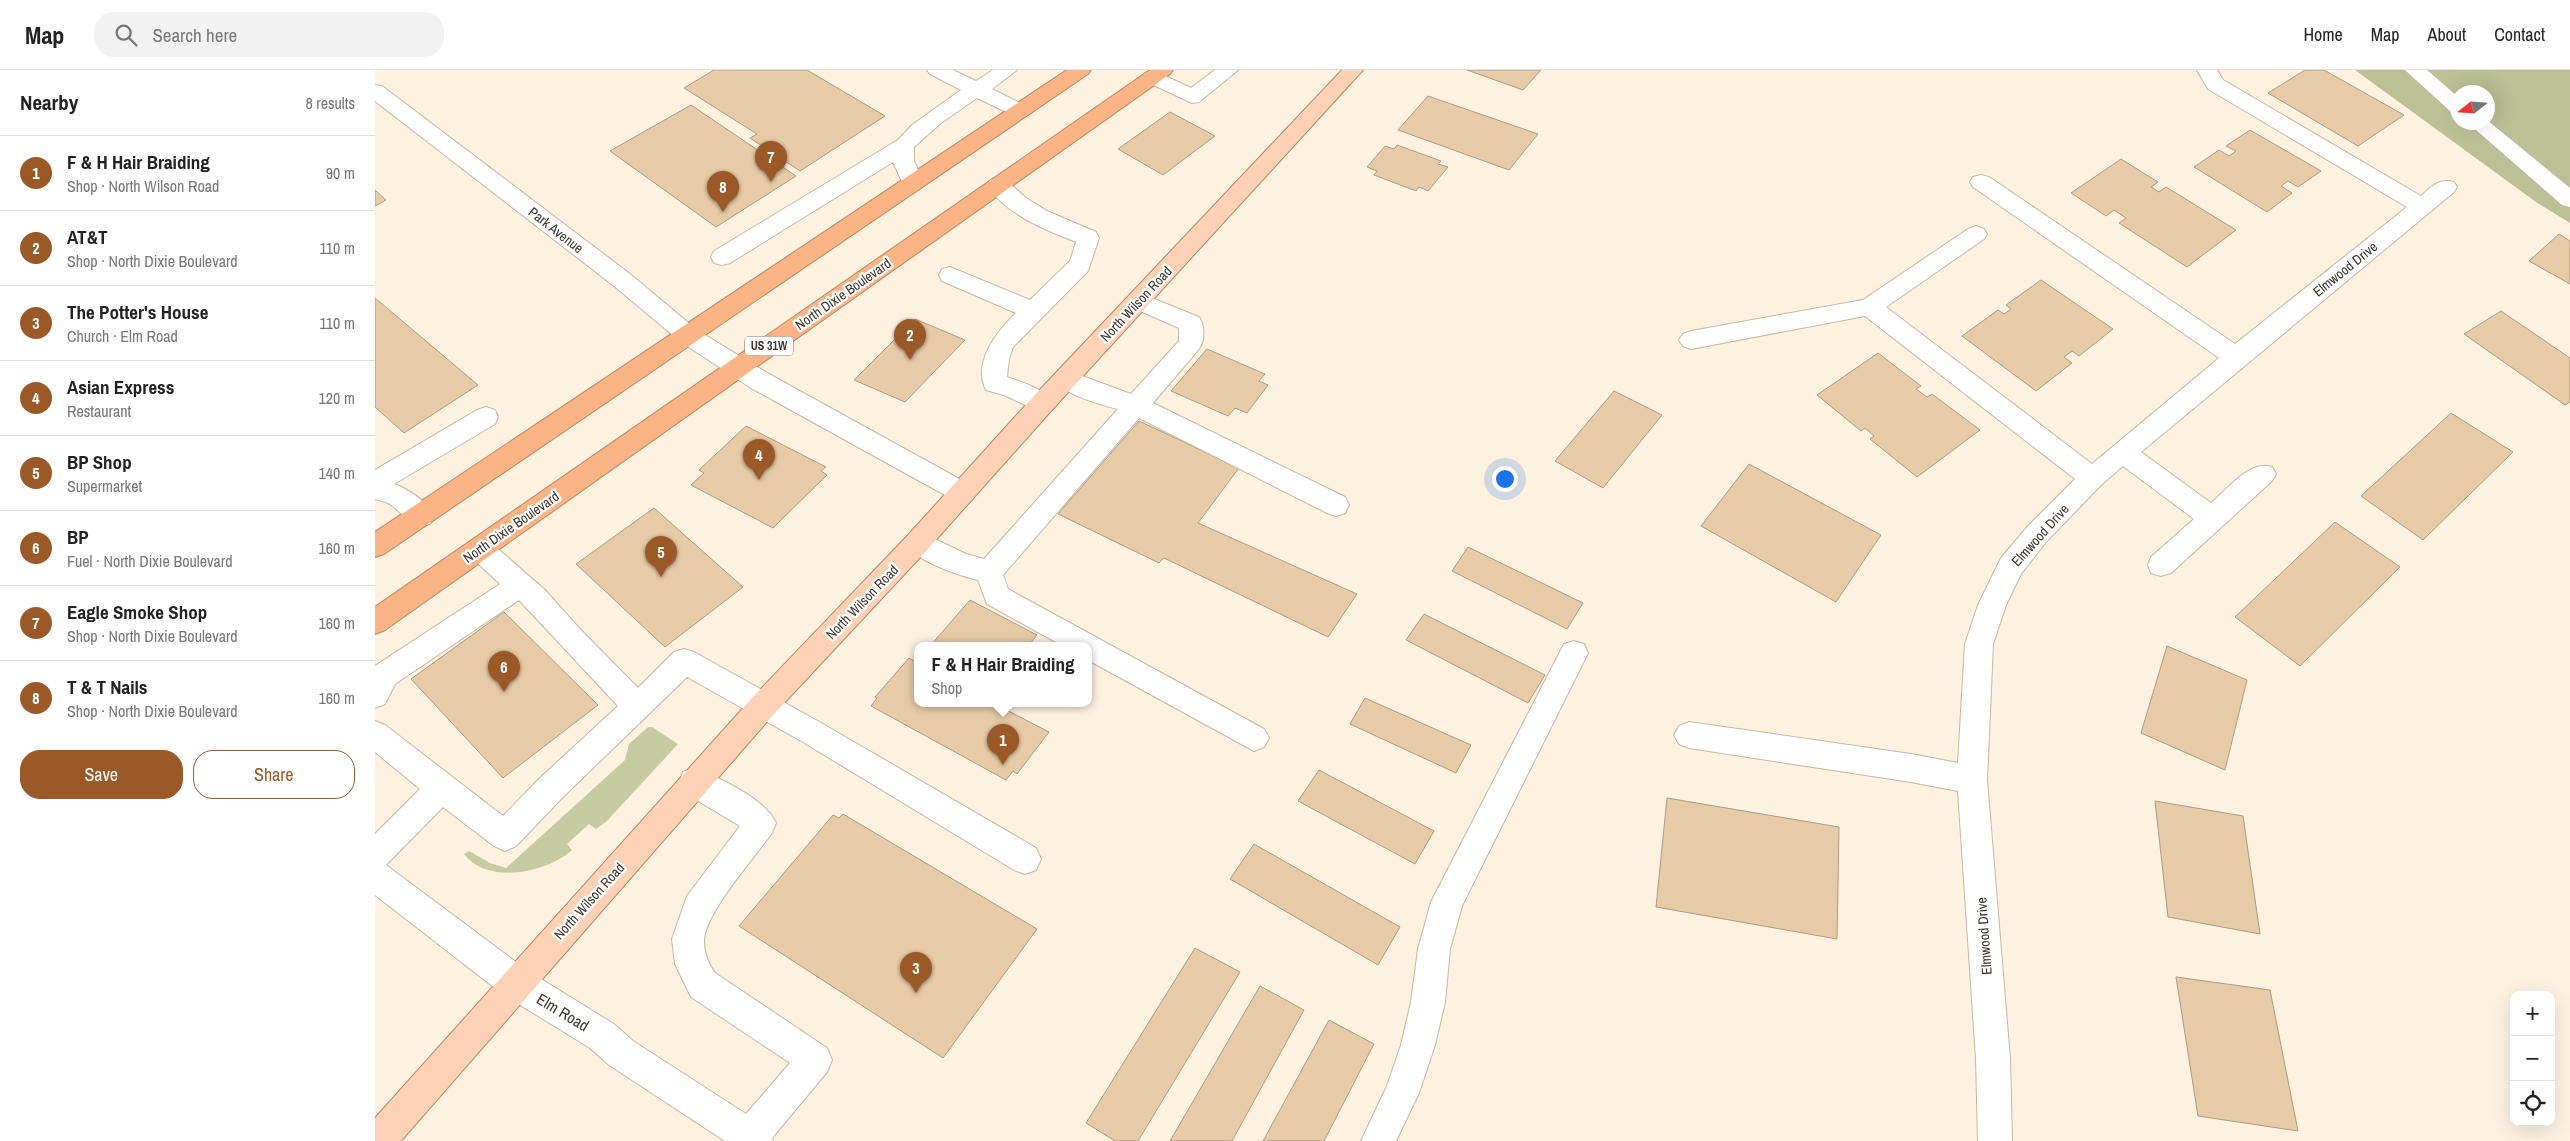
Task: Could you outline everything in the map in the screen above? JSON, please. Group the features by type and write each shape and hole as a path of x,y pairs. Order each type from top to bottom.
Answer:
{"highway":[{"path":"375,546 1081,70"},
{"name":"North Dixie Boulevard","path":"375,622 1157,74"}],"main road":[{"name":"North Wilson Road","path":"378,1141 763,706 918,542 1042,404 1353,70"}],"street":[{"path":"937,70 1019,111"},
{"path":"723,257 904,145 917,132 1007,70"},
{"path":"1157,74 1192,97 1228,70"},
{"path":"2207,70 2215,84 2421,206"},
{"path":"2415,70 2450,100"},
{"name":"Park Avenue","path":"375,90 622,280 689,336 760,381 963,492"},
{"path":"2487,130 2570,200"},
{"path":"904,145 902,161 913,183"},
{"path":"1981,182 2236,358"},
{"path":"998,186 1013,202 1045,222 1088,238 1080,265 1007,335 994,362 995,383 1012,388 1042,404"},
{"name":"Elmwood Drive","path":"1995,1141 1993,1059 1972,780 1979,644 1992,605 2011,566 2037,534 2092,478 2446,187"},
{"path":"1691,340 1869,307 1976,234"},
{"path":"950,275 1033,311"},
{"path":"989,572 1191,343 1191,323 1139,301"},
{"path":"1869,307 2092,478"},
{"path":"1066,379 1104,396 1135,405 1337,506"},
{"path":"375,483 486,417"},
{"path":"2123,453 2212,518"},
{"path":"2161,565 2263,474"},
{"path":"375,488 398,496 421,516"},
{"path":"918,542 959,564 989,572"},
{"path":"480,549 535,598 568,636 638,707"},
{"path":"989,572 997,596 1081,642"},
{"path":"375,695 385,675 520,584"},
{"path":"1092,648 1254,738"},
{"path":"1378,1141 1402,1093 1418,1045 1428,1002 1434,949 1447,902 1573,654"},
{"path":"375,734 505,836 551,788 638,707 684,660 1025,859"},
{"path":"1689,735 1911,768 1972,780"},
{"path":"694,782 743,809 761,823 698,907 688,939 691,964 703,985 815,1060 753,1139"},
{"path":"375,855 442,788"},
{"name":"Elm Road","path":"375,876 516,983 602,1036 621,1053 753,1139"}],"green space":[{"path":"2355,70 2570,70 2570,223 2536,202"},
{"path":"648,727 652,727 678,744 606,822 596,829 589,824 567,844 572,850 561,858 533,870 502,872 487,870 474,864 464,854 469,851 490,863 506,868 625,760 629,744"}],"building":[{"path":"714,70 807,70 885,116 800,171 750,138 757,134 684,88"},
{"path":"1467,70 1541,70 1523,90"},
{"path":"2305,70 2324,70 2404,115 2358,146 2268,93"},
{"path":"1428,96 1538,134 1509,170 1398,130"},
{"path":"691,105 796,176 716,227 610,151"},
{"path":"1170,112 1215,136 1163,175 1118,149"},
{"path":"2250,130 2321,171 2298,187 2288,181 2281,186 2292,193 2267,212 2194,167 2219,150 2229,156 2236,151 2226,146"},
{"path":"1397,145 1441,161 1438,164 1448,167 1428,191 1419,187 1416,191 1374,175 1377,171 1367,167 1385,146 1394,149"},
{"path":"2121,159 2158,182 2151,187 2159,192 2166,187 2236,230 2187,267 2119,223 2126,218 2114,210 2106,216 2071,193"},
{"path":"375,190 386,200 375,206"},
{"path":"2559,234 2570,241 2570,284 2529,261"},
{"path":"2041,280 2113,329 2079,356 2072,351 2064,357 2072,363 2036,391 1962,336 1998,310 2004,314 2011,309 2006,305"},
{"path":"375,298 478,385 404,433 375,407"},
{"path":"2501,311 2570,358 2570,402 2565,405 2464,334"},
{"path":"915,319 965,340 905,402 854,380"},
{"path":"1207,349 1265,374 1259,381 1268,385 1247,413 1235,408 1228,416 1171,391"},
{"path":"1878,353 1921,386 1916,389 1927,397 1932,394 1980,430 1917,477 1870,439 1874,436 1865,428 1861,431 1817,395"},
{"path":"1614,391 1662,415 1603,488 1555,461"},
{"path":"2451,413 2513,452 2423,540 2361,496"},
{"path":"1139,421 1239,468 1198,523 1357,594 1328,637 1164,558 1159,563 1058,514"},
{"path":"746,426 826,467 821,471 827,475 773,528 691,485 704,473 699,470"},
{"path":"1749,464 1881,535 1836,602 1701,526"},
{"path":"654,508 743,587 665,647 576,564"},
{"path":"2335,522 2400,567 2300,666 2235,617"},
{"path":"1468,547 1583,603 1567,629 1452,571"},
{"path":"970,600 1037,635 1031,642 933,642"},
{"path":"504,612 598,705 503,778 411,679"},
{"path":"1424,614 1545,675 1528,703 1406,640"},
{"path":"2167,646 2247,680 2225,770 2141,733"},
{"path":"909,658 914,661 914,707 1001,707 1049,732 1017,774 1013,771 1006,780 871,706 877,698 875,697"},
{"path":"1365,698 1471,745 1456,773 1350,724"},
{"path":"1319,770 1434,831 1415,864 1298,801"},
{"path":"1667,798 1839,827 1837,939 1656,907"},
{"path":"2155,801 2243,816 2260,934 2168,917"},
{"path":"843,814 1037,929 943,1058 739,926 833,815 839,818"},
{"path":"1254,844 1400,927 1378,965 1230,879"},
{"path":"1195,948 1240,972 1138,1141 1115,1141 1086,1123"},
{"path":"2176,977 2270,990 2298,1131 2198,1116"},
{"path":"1260,986 1304,1010 1232,1141 1170,1141"},
{"path":"1329,1020 1374,1044 1324,1141 1263,1141"}],"place":[{"name":"Eagle Smoke Shop","path":"771,182"},
{"name":"T & T Nails","path":"723,212"},
{"name":"AT&T","path":"910,360"},
{"name":"Asian Express","path":"759,480"},
{"name":"BP Shop","path":"661,577"},
{"name":"BP","path":"504,692"},
{"name":"F & H Hair Braiding","path":"1003,765"},
{"name":"The Potter's House","path":"916,993"}]}
